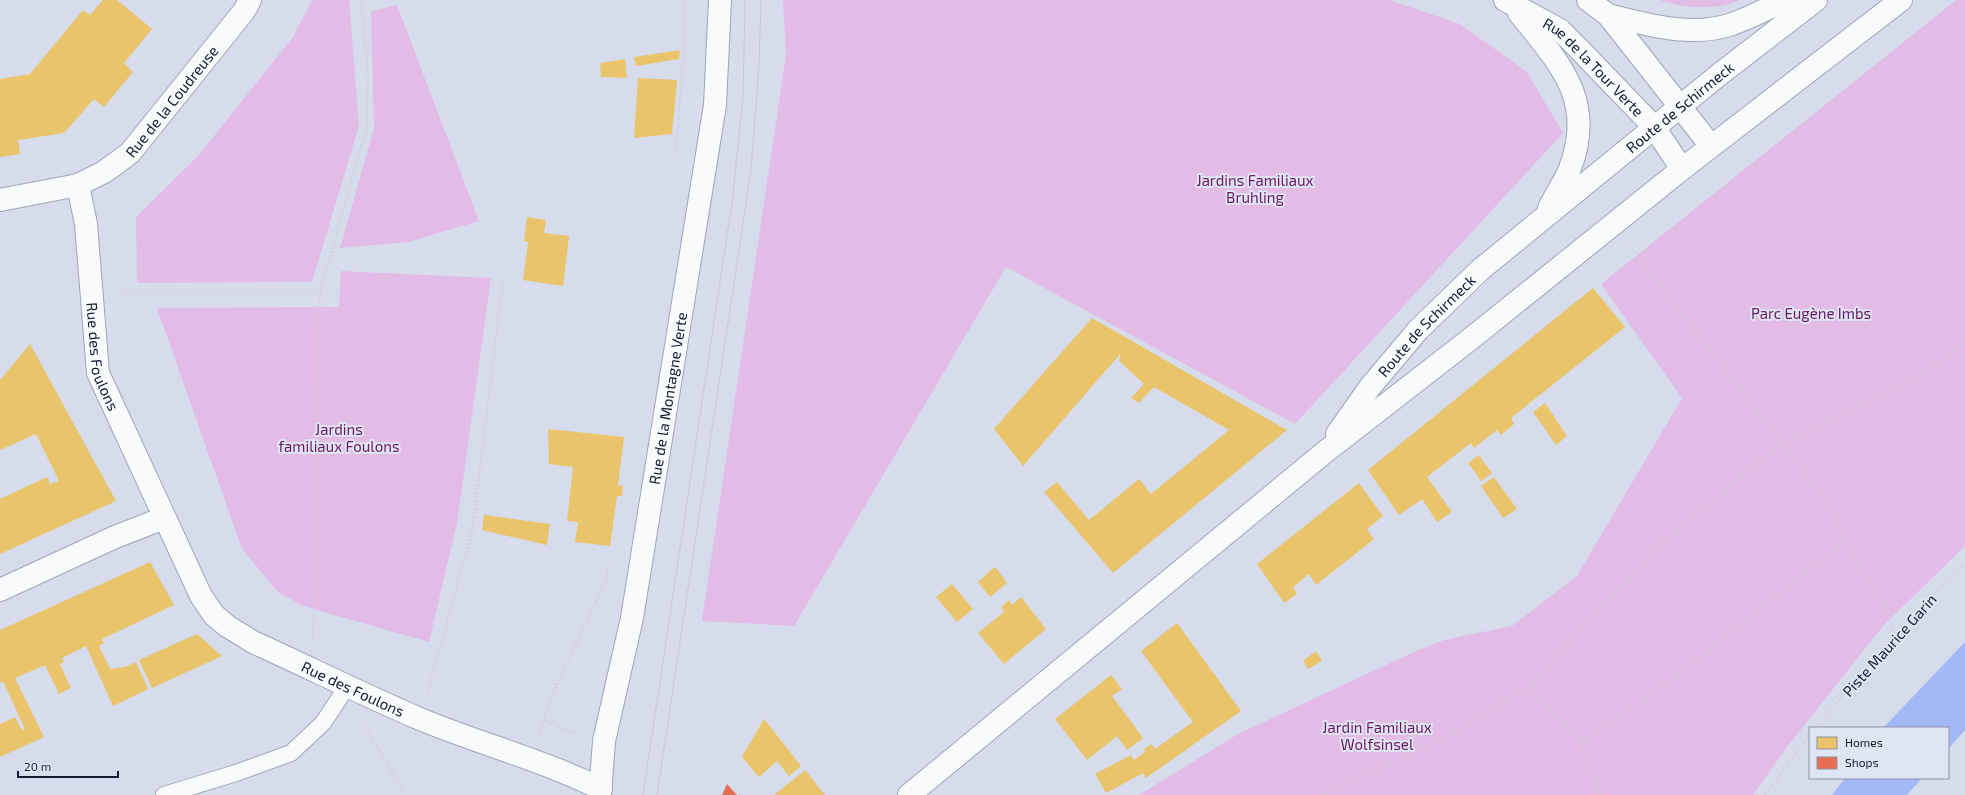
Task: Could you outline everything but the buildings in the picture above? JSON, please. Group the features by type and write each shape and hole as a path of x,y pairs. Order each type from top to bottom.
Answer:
{"main road":[{"name":"Rue de la Coudreuse","path":"0,200 78,185 104,172 130,153 244,11 250,0"},
{"name":"Rue de la Montagne Verte","path":"600,792 604,742 632,618 715,105 720,0"},
{"path":"1588,0 1608,15 1711,146"},
{"path":"1608,15 1688,31 1714,29 1733,24 1786,0"},
{"name":"Route de Schirmeck","path":"1325,452 1370,387 1418,330 1480,270 1680,106 1816,0"},
{"path":"909,795 1325,452 1473,337 1711,146 1901,0"},
{"name":"Route de Schirmeck","path":"1508,2 1560,67 1577,100 1579,115 1574,153 1569,170 1546,215"},
{"name":"Rue de la Tour Verte","path":"1508,2 1560,30 1654,127 1682,169"},
{"name":"Rue des Foulons","path":"78,185 86,224 98,373 201,596 214,615 227,626 253,642 308,667 344,692 532,759 576,777 600,792"},
{"path":"0,590 115,537 164,518"}],"lane":[{"path":"164,795 236,773 291,753 323,723 344,692"}],"path":[{"path":"308,667 312,644 320,293 367,126 368,72 361,0"},
{"path":"675,159 679,128 684,50 684,0"},
{"path":"1634,241 1629,245 1827,502 1845,540 1890,617 1894,635"},
{"path":"421,719 472,531 503,281"},
{"path":"92,293 320,293"},
{"path":"1322,795 1451,734 1528,687 1659,545 1781,444 1922,375 1965,341"},
{"path":"1582,744 1707,652 1845,540"},
{"path":"537,738 556,686 606,581 611,558"},
{"name":"Piste Maurice Garin","path":"1816,727 1894,635 1965,564"},
{"path":"1528,687 1582,744 1600,795"},
{"path":"344,692 406,795"},
{"path":"544,720 583,737"},
{"path":"1765,795 1809,735"}],"green space":[{"path":"312,0 349,0 359,126 312,282 137,283 136,217 198,156 293,37"},
{"name":"Jardins Familiaux Bruhling","path":"783,0 1389,0 1460,24 1527,72 1563,133 1295,424 1006,267 794,626 702,621 786,55"},
{"path":"1660,0 1740,0 1711,7 1690,7"},
{"name":"Parc Eugène Imbs","path":"1956,0 1965,0 1965,546 1883,626 1787,747 1753,795 1139,795 1238,734 1416,651 1444,640 1512,626 1577,576 1682,398 1601,284"},
{"path":"397,5 479,221 409,242 340,248 374,128 371,12"},
{"name":"Jardins familiaux Foulons","path":"341,271 491,278 457,523 429,642 303,606 278,592 242,549 157,308 339,307"}],"water":[{"path":"1965,642 1965,730 1949,748 1949,727 1884,727"},
{"path":"1844,779 1921,779 1907,795 1832,795"}],"tram line":[{"path":"643,795 732,202 743,99 745,0"},
{"path":"657,795 751,170 759,66 761,0"}],"park label":[{"name":"Jardin Familiaux Wolfsinsel","path":"1377,736"}]}
